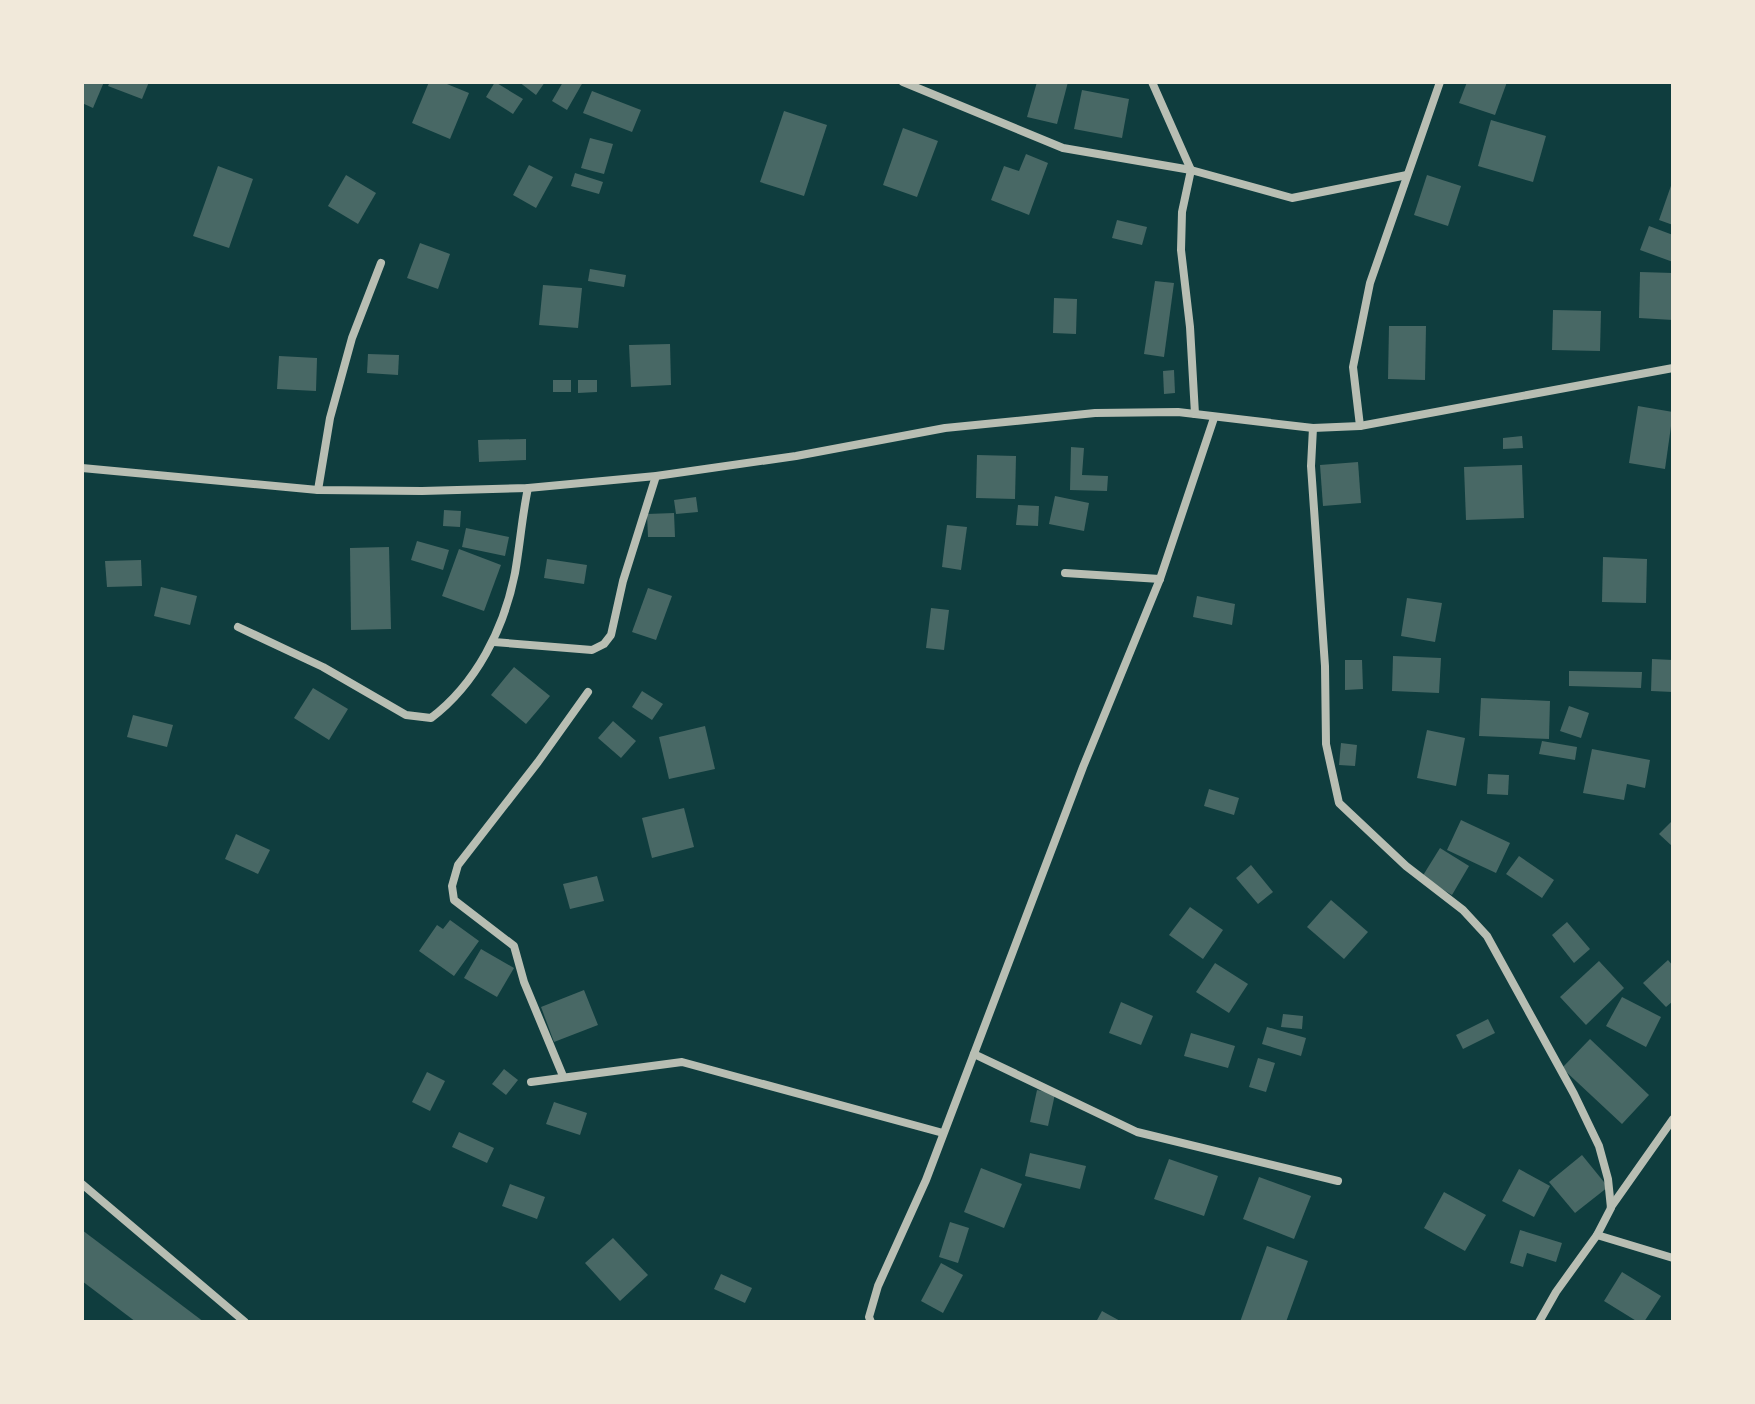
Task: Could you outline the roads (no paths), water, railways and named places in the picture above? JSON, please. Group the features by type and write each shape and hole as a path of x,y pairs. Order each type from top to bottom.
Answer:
{"street":[{"path":"903,82 1063,148 1191,170 1292,198 1407,175"},
{"path":"1152,82 1191,170 1182,212 1181,250 1190,327 1195,414"},
{"path":"1360,426 1353,367 1370,283 1440,82"},
{"path":"318,490 330,418 344,364 381,263"},
{"path":"82,468 318,490 528,488 656,476 796,456 945,428 1095,413 1195,414 1313,428 1360,426 1673,368"},
{"path":"871,1322 869,1317 878,1286 926,1180 1078,781 1160,579 1214,418"},
{"path":"1313,428 1311,466 1325,666 1326,744 1339,803 1406,866 1463,910 1487,936 1574,1094 1599,1146 1608,1179 1611,1208"},
{"path":"494,642 592,650 604,644 611,635 623,581 656,476"},
{"path":"238,627 323,667 406,715 431,718 454,701 494,642 514,574 528,488"},
{"path":"1065,573 1160,579"},
{"path":"563,1076 524,982 514,946 454,900 452,886 458,865 588,692"},
{"path":"974,1054 1137,1132 1338,1181"},
{"path":"531,1082 682,1062 943,1133"},
{"path":"1539,1322 1556,1292 1597,1235 1611,1208 1673,1119"},
{"path":"82,1184 245,1322"},
{"path":"1597,1235 1673,1258"}]}
